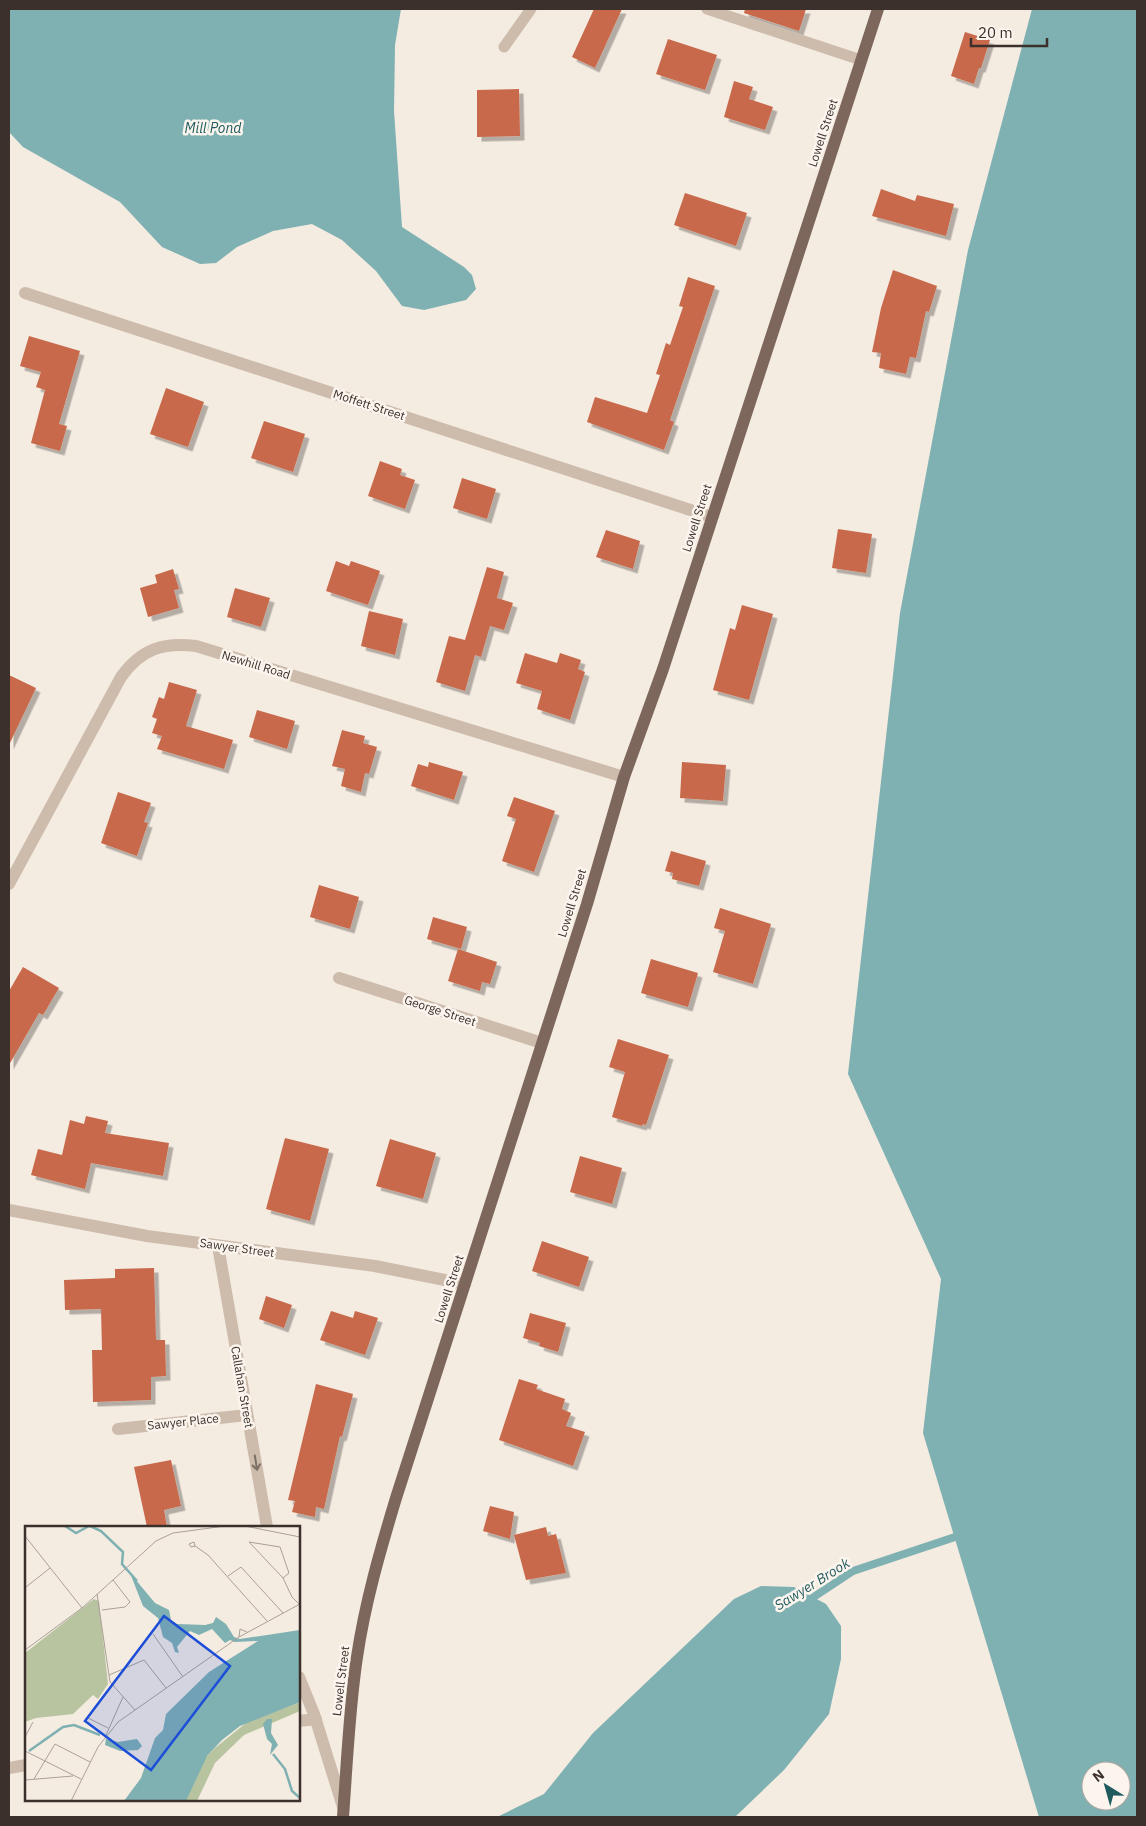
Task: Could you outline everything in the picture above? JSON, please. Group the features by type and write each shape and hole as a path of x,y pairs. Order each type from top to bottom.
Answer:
{"main road":[{"name":"Lowell Street","path":"343,1812 356,1658 373,1575 587,904 624,778 663,669 878,9"}],"street":[{"name":"Moffett Street","path":"25,293 712,517"},
{"name":"Newhill Road","path":"9,884 128,666 148,652 170,645 196,646 624,778"},
{"name":"George Street","path":"339,978 542,1043"},
{"name":"Sawyer Street","path":"9,1210 147,1236 375,1266 465,1284"},
{"name":"Callahan Street","path":"218,1246 267,1526"},
{"name":"Sawyer Place","path":"118,1429 247,1415"},
{"path":"300,1679 316,1719 343,1812"},
{"path":"300,1721 316,1719"},
{"path":"9,1768 25,1765"}],"lane":[{"path":"504,47 531,9"},
{"path":"707,9 861,60"}],"water":[{"name":"Mill Pond","path":"9,9 401,9 395,45 394,111 402,227 464,267 472,275 476,289 466,300 424,310 402,306 376,271 342,240 312,224 273,231 237,247 216,263 200,264 162,247 120,202 23,147 9,132"},
{"path":"1032,9 1137,9 1137,1817 1039,1817 923,1433 941,1279 848,1074 900,613 968,250"},
{"path":"761,1586 794,1587 826,1604 841,1626 841,1659 829,1714 784,1770 735,1817 497,1817 544,1794 593,1733 734,1599"}],"building":[{"path":"594,9 622,9 595,68 572,57"},
{"path":"745,9 806,9 799,31 744,13"},
{"path":"965,32 990,40 974,84 951,76"},
{"path":"668,39 717,55 705,90 656,74"},
{"path":"734,81 753,87 749,99 773,107 765,130 724,117"},
{"path":"519,89 520,136 477,137 477,90"},
{"path":"881,189 915,201 917,195 954,204 946,236 872,216"},
{"path":"685,193 747,213 736,246 674,225"},
{"path":"893,270 937,286 929,312 926,311 916,358 910,357 906,374 879,368 881,353 872,352 881,308"},
{"path":"688,277 715,286 670,420 674,422 664,450 587,422 595,397 647,413 660,375 656,374 666,343 670,345 683,307 679,306"},
{"path":"29,336 80,351 59,424 67,426 60,451 31,443 45,390 36,387 41,372 20,366"},
{"path":"166,388 204,402 188,447 150,434"},
{"path":"264,421 305,434 293,472 251,458"},
{"path":"380,461 402,469 400,475 415,480 405,509 368,496"},
{"path":"462,478 496,489 487,519 453,508"},
{"path":"838,529 872,534 866,573 832,568"},
{"path":"606,530 640,541 633,569 596,557"},
{"path":"336,561 349,566 351,561 380,571 368,605 326,591"},
{"path":"487,567 504,572 497,598 513,603 504,630 490,626 481,657 475,655 465,691 436,682 449,636 465,640"},
{"path":"173,569 179,589 174,590 179,608 148,617 140,588 157,583 155,575"},
{"path":"235,588 270,598 261,627 227,617"},
{"path":"742,605 773,614 749,700 713,690 730,628 735,630"},
{"path":"369,611 403,619 395,655 361,646"},
{"path":"525,653 557,663 560,653 581,660 578,669 585,672 570,720 537,709 542,691 516,683"},
{"path":"9,675 36,688 9,745"},
{"path":"169,682 197,690 186,726 233,740 224,769 157,749 162,736 152,733 157,719 152,717 159,697 164,699"},
{"path":"257,710 295,721 287,749 249,737"},
{"path":"342,730 365,736 363,743 377,747 369,774 365,773 361,792 341,786 345,769 332,766"},
{"path":"429,762 463,772 454,800 411,786 418,764 428,767"},
{"path":"682,762 726,765 723,801 680,798"},
{"path":"118,792 151,803 144,822 148,823 137,856 101,843"},
{"path":"514,797 555,811 534,872 502,861 516,819 507,816"},
{"path":"671,851 706,861 699,886 672,879 673,873 665,871"},
{"path":"319,885 359,897 350,929 310,917"},
{"path":"720,908 771,924 753,984 713,972 725,931 714,928"},
{"path":"433,917 467,927 461,949 427,939"},
{"path":"458,949 497,962 490,984 482,982 480,991 448,981"},
{"path":"651,959 698,973 688,1007 641,993"},
{"path":"23,967 59,988 43,1015 39,1013 9,1065 9,991"},
{"path":"618,1039 669,1055 646,1125 643,1124 642,1126 612,1117 625,1072 609,1067"},
{"path":"86,1116 108,1121 105,1133 169,1143 163,1176 91,1163 85,1189 31,1175 38,1149 62,1155 70,1120 84,1124"},
{"path":"285,1138 329,1149 310,1221 266,1209"},
{"path":"390,1139 436,1153 423,1199 376,1186"},
{"path":"580,1156 622,1168 612,1204 570,1192"},
{"path":"542,1241 589,1257 579,1287 532,1271"},
{"path":"154,1268 156,1340 165,1340 166,1376 151,1377 151,1400 93,1402 92,1350 102,1350 101,1309 65,1310 64,1280 115,1278 115,1269"},
{"path":"266,1296 292,1305 284,1328 259,1319"},
{"path":"331,1311 353,1318 355,1311 378,1318 365,1355 320,1340"},
{"path":"530,1313 566,1323 558,1352 539,1346 540,1343 523,1338"},
{"path":"519,1379 538,1385 536,1389 565,1399 562,1409 571,1413 566,1426 585,1432 573,1466 499,1440"},
{"path":"316,1384 353,1394 342,1437 340,1436 324,1509 316,1507 315,1517 292,1512 295,1501 288,1500"},
{"path":"171,1460 181,1506 164,1510 167,1526 147,1526 134,1467"},
{"path":"490,1506 514,1512 510,1539 483,1531"},
{"path":"546,1527 548,1536 556,1534 566,1573 526,1580 514,1535"}],"waterway":[{"name":"Sawyer Brook","path":"806,1602 853,1571 964,1534"}]}
